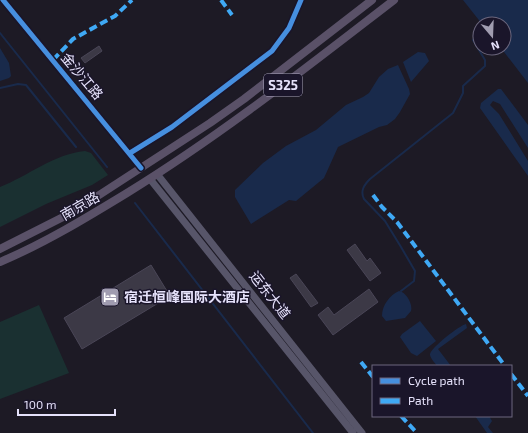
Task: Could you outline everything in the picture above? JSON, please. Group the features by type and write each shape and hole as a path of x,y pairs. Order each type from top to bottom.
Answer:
{"main road":[{"name":"南京路","path":"0,249 73,212 160,156 244,99 372,0"},
{"name":"南京路","path":"0,262 80,222 158,174 256,106 394,0"},
{"name":"运东大道","path":"158,174 362,433"},
{"name":"运东大道","path":"150,179 353,433"}],"street":[{"name":"金沙江路","path":"3,0 142,168"},
{"path":"130,153 172,127 272,51 289,28 301,0"}],"green space":[{"path":"85,151 91,153 108,175 92,185 46,204 0,227 0,187 63,156"},
{"path":"39,305 69,373 0,399 0,322"}],"water":[{"path":"463,0 528,0 528,83 507,56 512,56 512,16 476,16"},
{"path":"0,48 9,63 11,76 0,81"},
{"path":"418,52 425,53 429,61 411,82 403,62"},
{"path":"398,65 410,94 395,119 387,125 379,127 338,147 324,178 296,201 289,200 251,224 235,197 235,190 263,163 286,146 316,130 346,105 369,93 379,77 388,69"},
{"path":"498,89 501,89 528,125 528,148 500,104 493,101 490,105 499,114 528,161 528,176 480,108 481,103"},
{"path":"399,291 402,292 408,299 411,305 411,311 405,318 386,321 382,316 383,308 390,298"},
{"path":"420,321 436,341 417,356 411,353 400,337"},
{"path":"466,324 467,328 438,349 450,365 436,365 430,355 431,352 445,338"},
{"path":"476,417 490,417 492,421 488,427 493,433 487,433"}],"building":[{"path":"99,46 102,51 85,63 81,58"},
{"path":"355,244 367,261 370,258 381,273 370,281 347,250"},
{"path":"151,265 170,296 82,349 64,318"},
{"path":"296,274 318,303 311,307 290,278"},
{"path":"369,289 378,302 333,335 318,315 328,307 334,315"}],"waterway":[{"path":"0,33 107,167"},
{"path":"401,291 414,281 415,271 385,221 364,199 362,193 363,188 370,179 453,113 463,93 463,86 485,66 485,60 483,56"},
{"path":"0,88 18,84 26,85 76,147"},
{"path":"135,203 313,433"}],"marked path":[{"path":"53,60 73,39 115,16 132,0"},
{"path":"221,0 232,15"},
{"path":"373,195 382,207 397,222 504,365"},
{"path":"361,362 372,376"},
{"path":"512,375 528,396"},
{"path":"402,417 417,433"}],"cycle path":[{"path":"3,0 141,168"},
{"path":"130,153 172,127 272,51 289,28 301,0"}],"place":[{"name":"宿迁恒峰国际大酒店","path":"110,297"}]}
